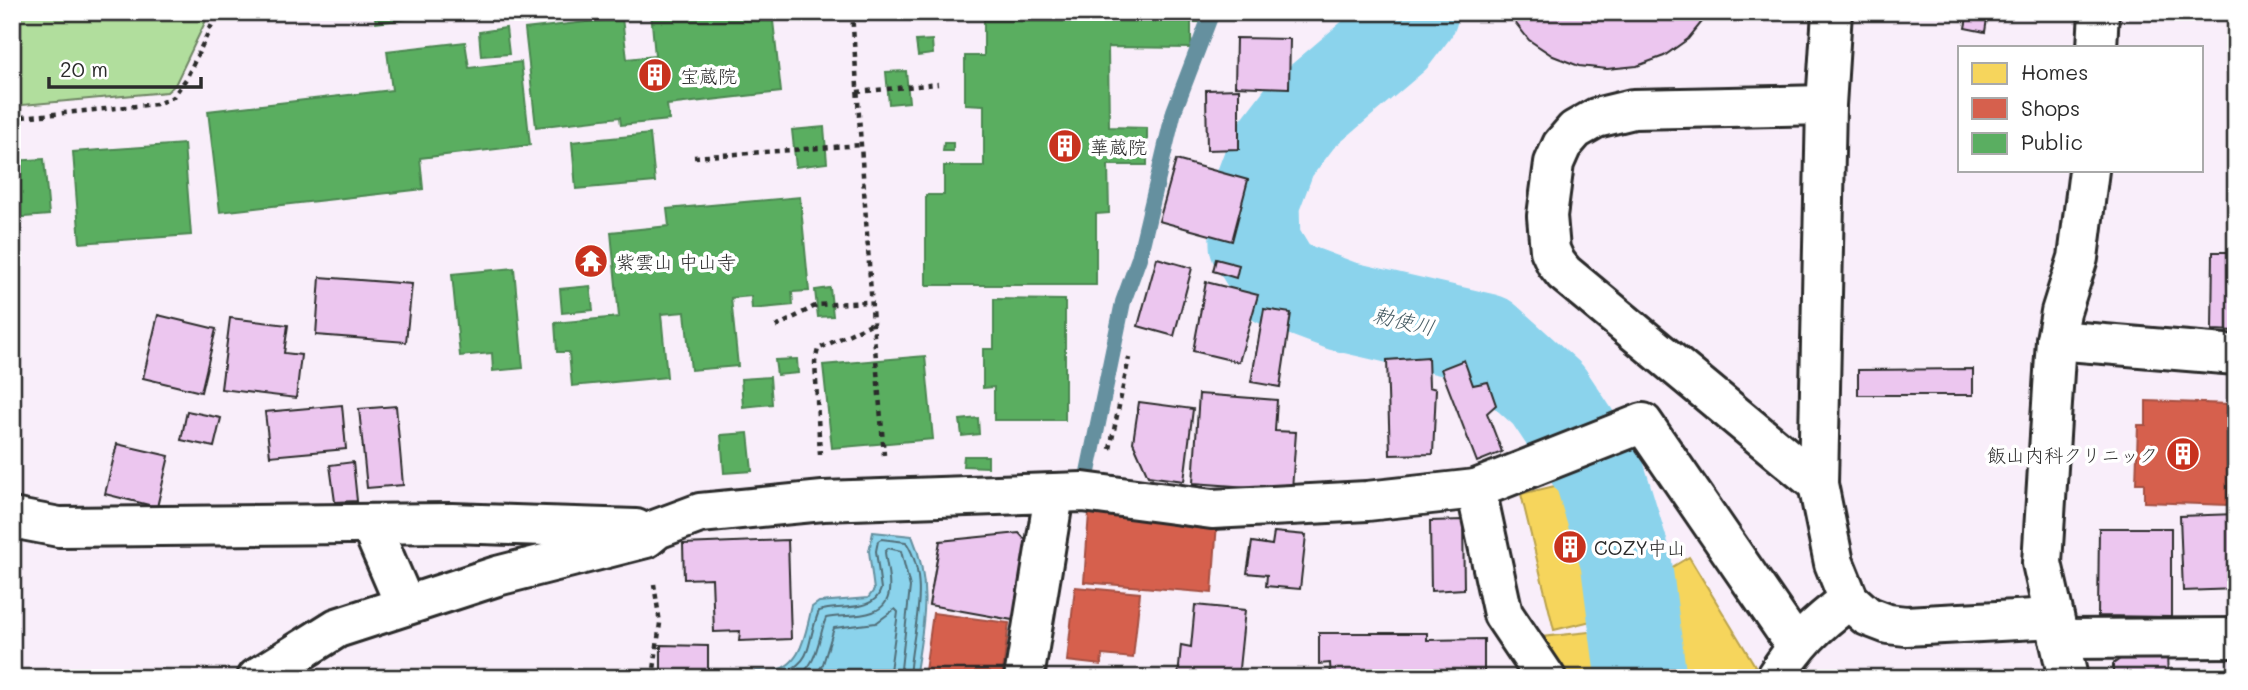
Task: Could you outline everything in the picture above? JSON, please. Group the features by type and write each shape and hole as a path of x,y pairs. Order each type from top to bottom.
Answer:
{"street":[{"path":"1832,12 1826,105 1818,484 1834,563 1849,600 1867,616 1888,624 1906,626 2057,629 2236,638"},
{"path":"2097,46 2099,12"},
{"path":"1818,484 1564,273 1550,250 1547,216 1554,163 1562,145 1575,130 1596,118 1633,109 1826,105"},
{"path":"2068,678 2042,563 2056,340 2078,258 2089,172"},
{"path":"2056,340 2236,355"},
{"path":"257,678 337,628 497,576 651,534 700,513 823,501 1083,492 1212,509 1367,501 1476,489 1643,423 1796,646"},
{"path":"1476,489 1503,614 1546,678"},
{"path":"1024,678 1054,495"},
{"path":"12,518 59,527 452,523 651,534"},
{"path":"370,524 405,605"},
{"path":"1775,678 1796,646 1820,622 1849,600"}],"path":[{"path":"12,118 157,104 173,97 186,79 218,12"},
{"path":"852,12 884,451"},
{"path":"858,92 938,84"},
{"path":"694,156 861,145"},
{"path":"776,327 817,305 867,302"},
{"path":"823,501 816,374 818,349 873,323"},
{"path":"1101,495 1129,358"},
{"path":"651,534 660,623 653,678"}],"green space":[{"path":"12,12 210,12 175,85 167,92 12,106"}],"water":[{"path":"873,532 912,536 918,554 924,606 915,678 738,678 750,672 770,671 790,663 801,647 812,607 819,602 868,598 874,590 869,551"}],"building: Homes":[{"name":"COZY中山","path":"1580,480 1596,506 1615,588 1612,616 1554,630 1521,494"},
{"path":"1689,557 1757,669 1742,678 1680,678 1662,649 1671,643 1648,606 1663,597 1652,579"},
{"path":"1617,629 1623,678 1560,678 1545,661 1542,637"}],"building: Shops":[{"name":"飯山内科クリニック","path":"2146,401 2230,404 2228,505 2144,502 2144,483 2136,483 2138,425 2146,425"},
{"path":"1089,513 1217,523 1212,593 1084,582"},
{"path":"1075,587 1140,593 1133,658 1102,655 1101,665 1067,661"},
{"path":"933,613 1009,623 1002,678 924,678"}],"building: Public":[{"path":"374,12 439,12 440,15 376,23"},
{"name":"宝蔵院","path":"651,12 772,12 781,92 667,105 669,120 621,125 620,117 536,127 525,29 622,18 627,59 655,56"},
{"name":"華蔵院","path":"984,12 1200,12 1200,22 1191,22 1191,48 1108,47 1109,127 1147,128 1147,165 1108,165 1109,213 1096,214 1096,285 926,285 926,195 944,195 944,166 984,166 984,105 965,104 965,56 984,56"},
{"path":"506,28 509,54 481,56 479,32"},
{"path":"932,40 933,54 918,56 916,41"},
{"path":"465,42 469,68 521,62 530,145 420,158 423,189 220,212 208,111 392,90 387,51"},
{"path":"906,71 909,102 889,104 886,72"},
{"path":"824,127 827,163 796,167 792,130"},
{"path":"650,134 655,182 576,189 572,142"},
{"path":"944,143 953,143 953,151 943,151"},
{"path":"184,144 191,235 80,243 73,152"},
{"path":"44,159 49,215 12,218 12,161"},
{"path":"800,197 809,291 792,292 793,305 752,309 751,296 731,298 738,366 691,370 685,312 661,314 667,377 572,386 569,352 557,352 555,323 619,317 611,232 669,226 667,209"},
{"path":"514,268 523,368 493,371 492,353 460,356 452,274"},
{"path":"590,286 593,310 562,313 560,289"},
{"path":"830,288 833,316 818,317 815,290"},
{"path":"994,299 1065,300 1065,420 994,420 994,387 983,388 983,349 994,349"},
{"path":"925,356 933,439 832,448 823,365"},
{"path":"797,359 798,373 777,375 775,360"},
{"path":"770,377 772,404 743,407 741,379"},
{"path":"978,418 979,434 962,436 960,420"},
{"path":"748,433 752,471 724,473 721,435"},
{"path":"964,456 988,456 988,467 963,466"}],"building: Other":[{"path":"1507,12 1710,12 1688,39 1664,56 1637,66 1607,69 1579,66 1553,56 1529,40"},
{"path":"1968,12 1988,12 1985,32 1965,28"},
{"path":"1236,38 1290,39 1289,88 1235,86"},
{"path":"1239,89 1239,149 1207,150 1206,90"},
{"path":"1176,160 1248,180 1232,241 1159,221"},
{"path":"2213,252 2236,252 2236,331 2212,330"},
{"path":"1157,258 1192,268 1174,336 1138,326"},
{"path":"1216,259 1239,265 1236,278 1213,271"},
{"path":"320,277 412,284 406,342 316,335"},
{"path":"1206,282 1258,295 1239,362 1193,351"},
{"path":"1264,309 1291,313 1280,387 1251,382"},
{"path":"158,315 216,329 201,392 143,378"},
{"path":"230,318 288,325 284,353 301,355 296,398 221,389"},
{"path":"1428,357 1429,387 1436,389 1433,454 1390,455 1387,360"},
{"path":"1464,360 1473,385 1488,382 1496,405 1487,413 1502,452 1477,462 1441,369"},
{"path":"1973,369 1973,395 1858,395 1858,370"},
{"path":"1199,394 1277,400 1275,431 1296,432 1292,490 1193,483"},
{"path":"1139,402 1193,409 1184,481 1148,476 1133,442"},
{"path":"342,405 346,449 270,456 265,412"},
{"path":"396,406 403,485 367,488 359,409"},
{"path":"187,411 221,418 214,447 181,440"},
{"path":"117,444 169,456 157,507 105,494"},
{"path":"353,462 357,501 335,502 330,465"},
{"path":"2236,514 2236,589 2183,591 2180,516"},
{"path":"1463,520 1464,589 1431,591 1430,521"},
{"path":"2099,528 2171,528 2171,617 2098,616"},
{"path":"1274,532 1306,535 1300,589 1266,586 1267,575 1247,573 1252,542 1272,545"},
{"path":"1019,533 1031,546 1018,621 929,605 940,541"},
{"path":"788,540 791,639 739,641 740,631 714,632 712,578 684,579 683,544"},
{"path":"1195,605 1245,610 1238,678 1178,678 1181,645 1191,647"},
{"path":"1319,633 1427,633 1427,640 1484,639 1484,678 1331,678 1330,663 1319,664"},
{"path":"661,645 708,646 708,678 661,678"},
{"path":"2167,654 2168,678 2113,678 2113,664 2126,655"}],"waterway":[{"path":"1088,472 1123,302 1139,258 1174,111 1212,12"},
{"name":"勅使川","path":"1413,12 1394,37 1301,116 1272,154 1254,202 1255,244 1278,282 1342,306 1486,339 1548,395 1599,472 1626,561 1641,678"}],"place":[{"name":"宝蔵院","path":"655,75"},
{"name":"華蔵院","path":"1065,146"},
{"name":"紫雲山 中山寺","path":"591,261"},
{"name":"飯山内科クリニック","path":"2183,454"},
{"name":"COZY中山","path":"1570,547"}]}
